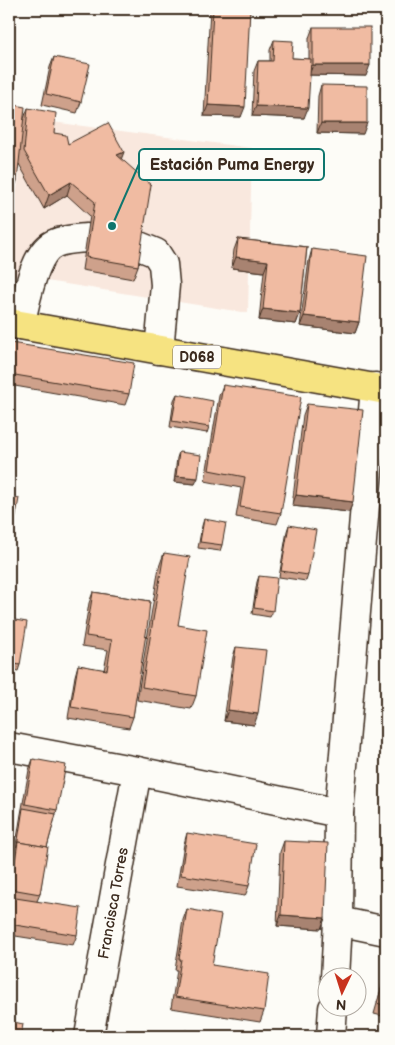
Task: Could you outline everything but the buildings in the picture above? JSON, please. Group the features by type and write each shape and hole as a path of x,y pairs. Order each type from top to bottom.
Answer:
{"main road":[{"name":"D068","path":"14,324 380,389"}],"street":[{"path":"14,324 35,268 43,253 55,243 87,238"},
{"path":"139,246 156,253 163,264 165,285 159,350"},
{"path":"336,968 339,813 380,389"},
{"path":"9,747 137,770 339,813"},
{"name":"Francisca Torres","path":"89,1036 137,770"},
{"path":"338,921 386,931"},
{"path":"331,1036 332,1018"}],"shaded area":[{"path":"29,119 252,148 248,313 9,275 9,234"}],"place":[{"name":"Estación Puma Energy","path":"112,226"}]}
